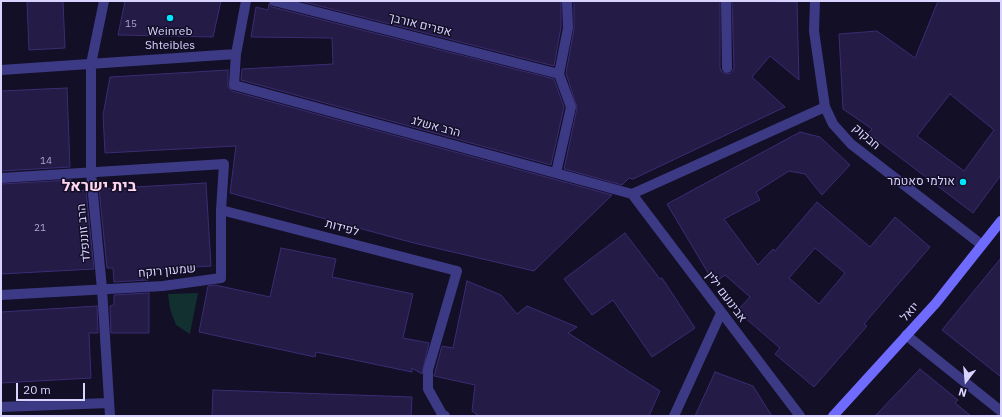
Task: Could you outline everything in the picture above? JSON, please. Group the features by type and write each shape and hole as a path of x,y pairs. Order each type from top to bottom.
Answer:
{"street":[{"name":"הרב זוננפלד","path":"104,1 91,64 91,173 102,289 110,416"},
{"path":"1,70 236,54 246,1"},
{"name":"אפרים אורבך","path":"274,1 559,74"},
{"path":"556,173 571,107 559,74 568,28 566,1"},
{"path":"726,1 727,68"},
{"name":"חבקוק","path":"815,1 814,31 825,107 833,124 851,144 982,245"},
{"name":"הרב אשלג","path":"236,54 234,85 632,194"},
{"path":"632,194 825,107"},
{"name":"שמעון רוקח","path":"1,295 162,286 220,278 221,210 224,164 91,173"},
{"path":"1,178 91,173"},
{"name":"אבינועם ילין","path":"632,194 800,416"},
{"name":"לפידות","path":"221,210 457,271 428,370 428,389 442,414 445,416"},
{"name":"יואל","path":"834,416 936,303 1001,221"},
{"path":"674,416 722,313"},
{"path":"906,335 1001,411"},
{"path":"1,407 108,403"}],"green space":[{"path":"198,293 190,334 176,325 170,309 168,294"}],"building":[{"path":"27,1 63,1 65,48 29,50"},
{"name":"Weinreb Shteibles","path":"125,1 221,1 213,37 118,35"},
{"path":"300,1 561,1 561,27 554,66"},
{"path":"574,1 720,1 720,68 722,72 727,74 731,73 734,68 732,1 797,2 799,80 770,56 752,77 785,107 633,179 629,178 622,185 564,169 577,108 566,73 574,29"},
{"path":"938,1 1001,1 1001,175 973,213 868,133 872,129 843,109 839,34 877,31 915,58","holes":["950,94 994,130 964,171 917,136"]},
{"path":"269,4 272,7 554,79 564,107 551,165 241,80 242,69 333,64 332,38 251,37 256,7 268,10"},
{"path":"228,70 228,87 232,91 612,195 534,271 410,242 230,193 236,146 105,153 103,115 110,77"},
{"path":"67,88 70,167 1,171 1,91"},
{"path":"800,132 820,137 850,165 822,195 805,174 789,171 756,192 760,200 724,219 758,265 773,249 775,251 817,202 870,247 895,217 930,247 864,324 867,326 814,387 775,354 780,348 737,311 750,297 725,275 714,283 667,204","holes":["815,248 845,273 819,304 789,278"]},
{"path":"71,180 71,183 76,183 77,191 86,190 94,269 1,274 1,184"},
{"path":"206,183 211,266 148,270 148,280 114,282 113,268 107,268 99,189"},
{"path":"625,233 660,279 662,278 695,328 652,357 613,300 592,315 564,279"},
{"path":"281,248 336,259 332,277 413,294 403,338 429,343 422,374 412,368 412,372 316,352 315,357 199,332 208,286 215,285 270,297"},
{"path":"1001,258 1001,377 942,330"},
{"path":"467,281 501,295 517,314 527,306 577,327 568,333 660,391 649,416 479,416 472,411 475,385 434,376 442,346 453,348"},
{"path":"149,293 149,333 111,333 110,306 114,305 114,295"},
{"path":"97,306 98,333 89,333 91,378 1,383 1,312"},
{"path":"920,369 958,400 955,403 971,416 875,416"},
{"path":"715,372 753,386 772,416 695,416"},
{"path":"213,390 412,397 411,416 212,416"}],"place":[{"name":"Weinreb Shteibles","path":"170,18"},
{"name":"אולמי סאטמר","path":"963,182"}],"district":[{"name":"בית ישראל","path":"99,186"}]}
